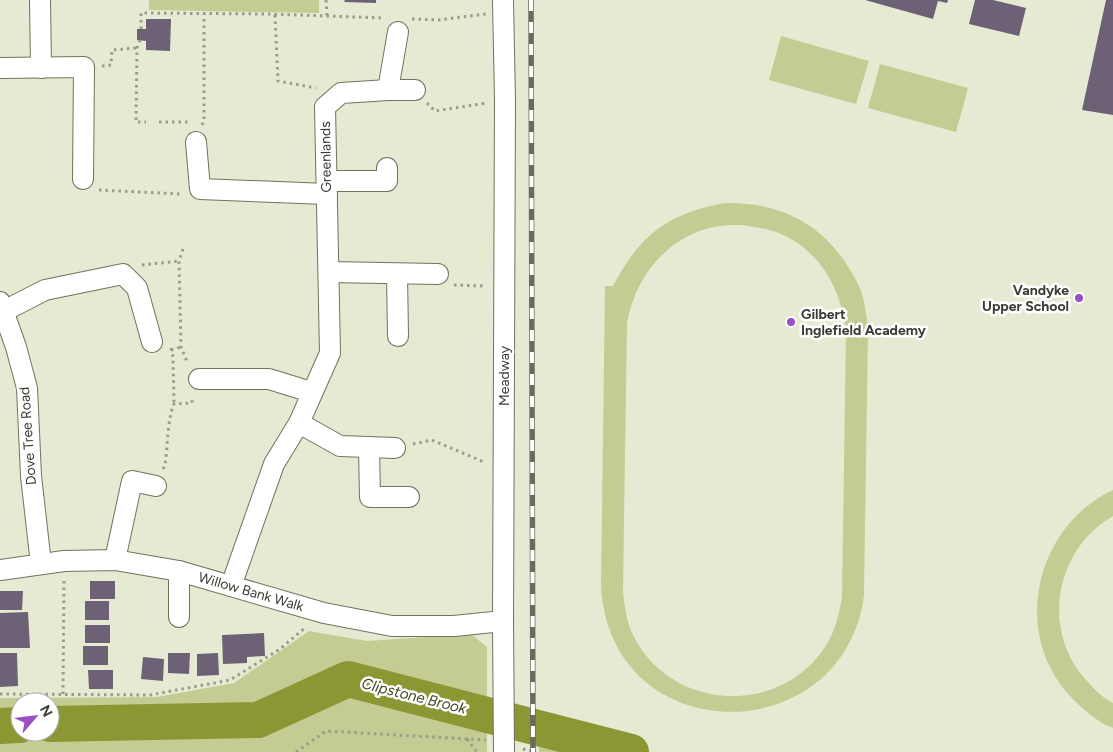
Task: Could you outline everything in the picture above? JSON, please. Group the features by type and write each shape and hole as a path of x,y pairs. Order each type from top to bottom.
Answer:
{"street":[{"path":"40,0 41,68"},
{"name":"Meadway","path":"503,6 504,471 502,620 503,681 508,745"},
{"path":"388,90 400,23"},
{"path":"0,68 84,67 83,180"},
{"path":"341,93 415,90"},
{"name":"Greenlands","path":"231,586 274,464 298,423 330,353 325,107 341,93"},
{"path":"196,142 200,189 327,188 388,181 387,168"},
{"path":"329,272 438,274"},
{"path":"123,274 137,288 152,342"},
{"name":"Dove Tree Road","path":"41,564 30,476 27,388 2,307 45,290 123,274"},
{"path":"397,274 398,336"},
{"path":"199,379 269,379 311,392"},
{"path":"298,423 340,446 395,448"},
{"path":"369,448 370,497 409,498"},
{"path":"115,560 132,481 156,486"},
{"name":"Willow Bank Walk","path":"0,570 64,561 115,560 179,571 324,613 392,626 454,626 502,620"},
{"path":"179,571 179,617"}],"path":[{"path":"326,0 327,16"},
{"path":"141,29 141,13 327,16 400,23 438,20 503,6"},
{"path":"159,122 204,122 204,14"},
{"path":"275,15 278,81 341,93"},
{"path":"140,40 137,48 136,122 146,122"},
{"path":"84,67 111,65 112,50 137,48"},
{"path":"415,90 435,111 504,100"},
{"path":"83,180 92,190 181,194"},
{"path":"174,404 192,403 191,388 199,379 191,373 181,347 179,261 182,249"},
{"path":"123,274 124,266 179,261"},
{"path":"438,274 448,285 504,286"},
{"path":"152,342 169,342 173,357 174,404 169,415 170,427 165,465 156,486"},
{"path":"171,350 181,347"},
{"path":"395,448 432,440 504,471"},
{"path":"64,561 64,694"},
{"path":"0,694 150,695 230,680 280,649 324,613"},
{"path":"296,752 326,731 466,739 508,745 536,752"},
{"path":"466,739 477,752"}],"green space":[{"path":"149,0 319,0 319,13 149,10"},
{"path":"781,36 869,61 856,104 769,80"},
{"path":"880,64 968,88 956,132 868,108"},
{"path":"724,203 762,206 796,218 811,227 825,238 854,276 863,298 868,329 864,596 847,647 815,684 774,705 728,712 683,703 643,680 614,640 601,586 605,286 613,286 634,253 657,230 686,213","holes":["742,225 776,232 804,248 825,271 839,300 846,331 842,597 836,623 825,647 804,671 779,686 751,695 722,696 694,689 668,676 646,655 630,628 627,619 623,591 627,323 631,306 646,274 670,248 685,238 701,231 722,226"]},
{"path":"1113,490 1113,516 1093,531 1078,549 1067,570 1061,592 1059,616 1063,639 1072,661 1087,681 1102,696 1113,703 1113,728 1096,719 1082,708 1053,673 1042,645 1037,615 1040,585 1049,556 1065,529 1086,507"},
{"name":"Clipstone Brook","path":"309,631 367,641 471,634 487,647 487,714 348,678 258,719 60,724 60,698 157,697 234,683"},
{"name":"Clipstone Brook","path":"348,680 487,716 487,752 0,752 0,727 10,726 10,742 60,742 60,726 258,721"},
{"name":"Clipstone Brook","path":"0,698 10,698 10,724 0,725"},
{"path":"538,734 607,751 610,752 539,752"}],"building":[{"path":"345,0 376,0 376,3 344,2"},
{"path":"865,0 948,0 947,3 938,1 933,19"},
{"path":"975,0 993,0 1026,8 1019,36 969,24"},
{"path":"1106,0 1113,0 1113,115 1082,110"},
{"path":"146,19 171,19 170,51 146,50 146,41 137,40 137,29 146,29"},
{"path":"90,581 115,581 115,599 90,599"},
{"path":"0,591 23,591 22,610 0,610"},
{"path":"85,601 109,601 109,620 85,620"},
{"path":"28,612 30,648 0,648 0,613"},
{"path":"85,625 110,625 110,643 85,643"},
{"path":"264,633 265,656 247,657 247,663 223,664 222,635"},
{"path":"83,646 108,646 108,665 83,665"},
{"path":"0,653 17,653 18,686 0,687"},
{"path":"168,653 190,653 189,674 168,673"},
{"path":"218,653 219,675 197,676 197,654"},
{"path":"143,657 164,659 163,681 141,679"},
{"path":"88,670 113,670 113,689 89,689"}],"waterway":[{"name":"Clipstone Brook","path":"60,724 258,720 348,679 631,752"},
{"name":"Clipstone Brook","path":"0,726 10,726"}],"railway":[{"path":"531,0 533,752"}],"place":[{"name":"Vandyke Upper School","path":"1079,298"},
{"name":"Gilbert Inglefield Academy","path":"791,322"}]}
